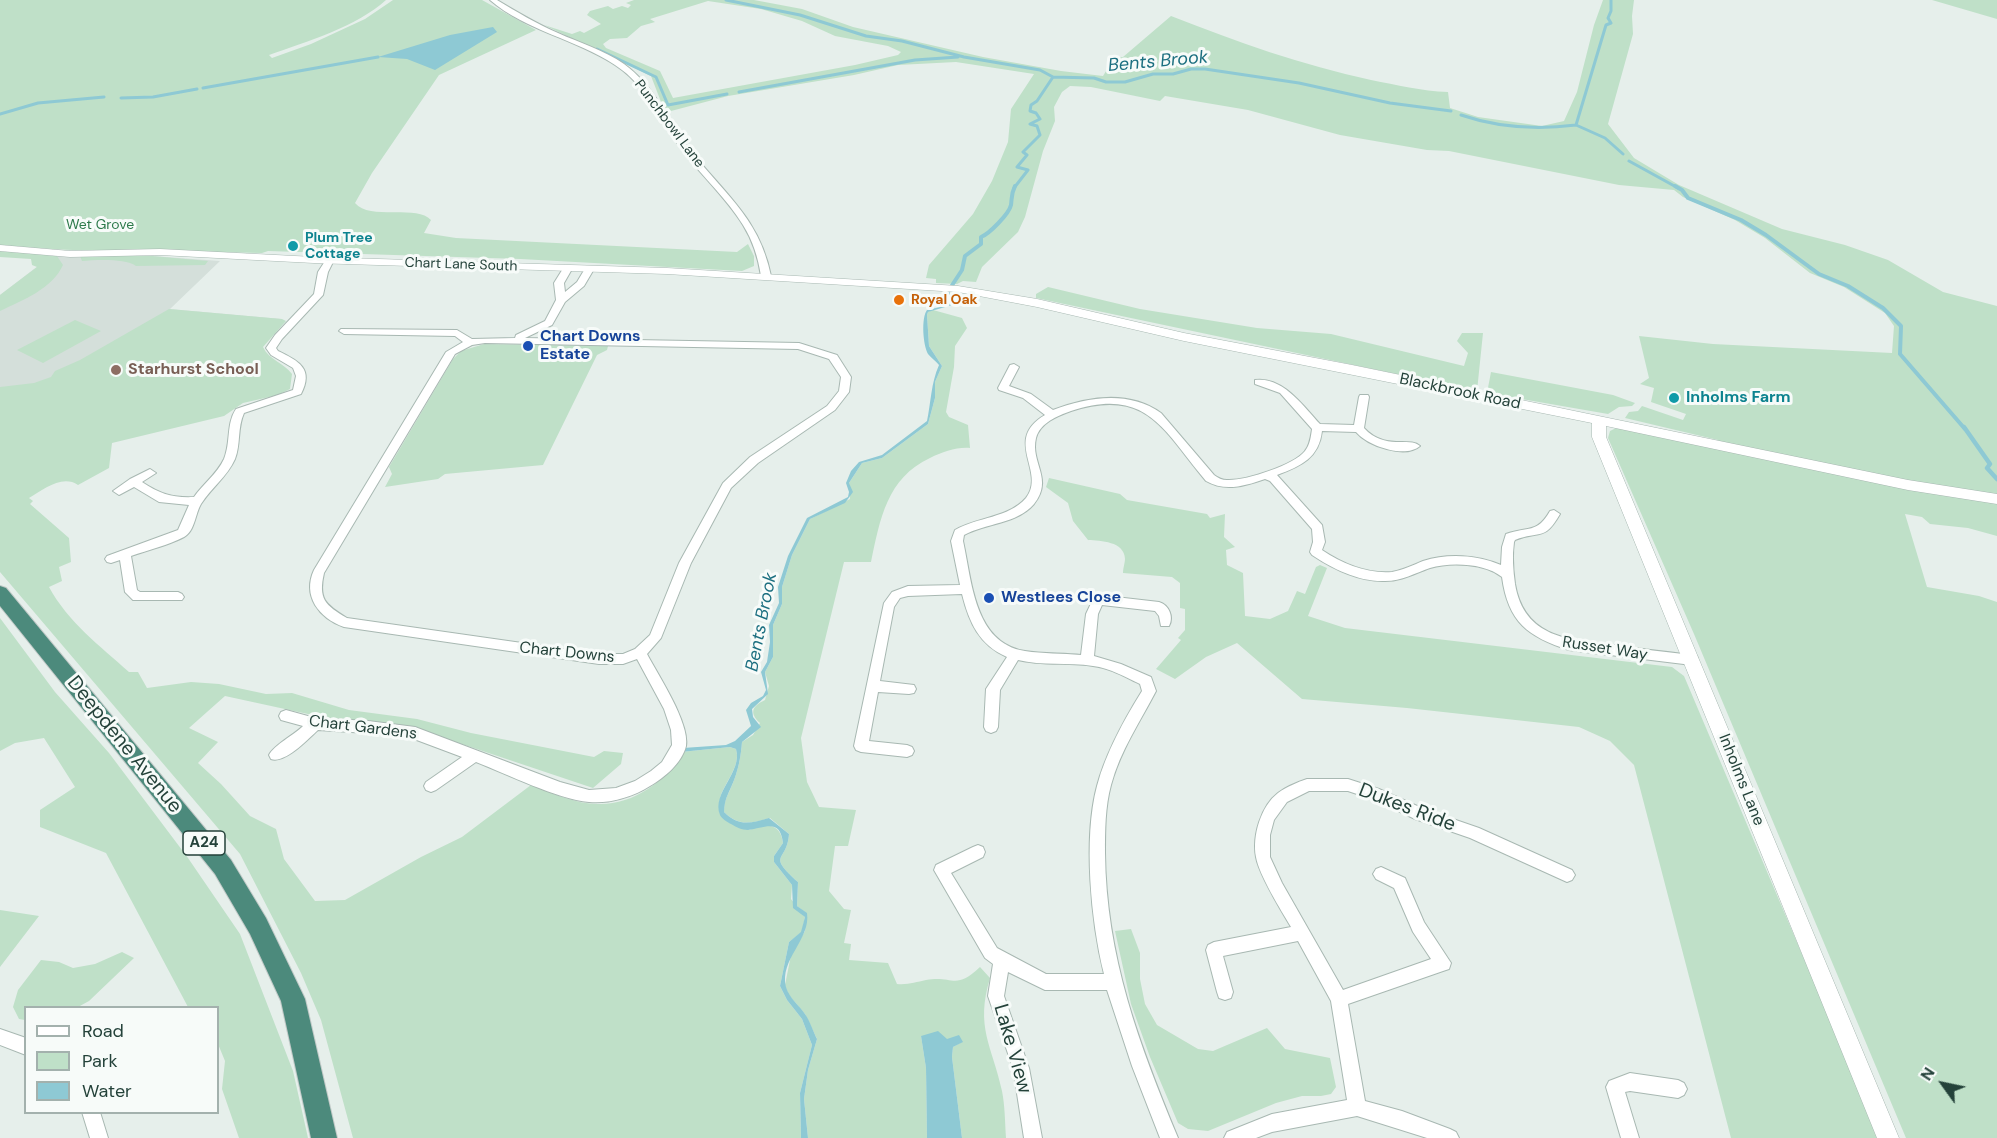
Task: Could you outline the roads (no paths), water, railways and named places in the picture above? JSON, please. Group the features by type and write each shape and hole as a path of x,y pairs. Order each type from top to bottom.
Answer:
{"highway":[{"name":"Deepdene Avenue","path":"0,593 223,867 258,926 293,999 324,1138"}],"street":[{"name":"Punchbowl Lane","path":"493,0 549,32 615,62 634,77 689,154 736,206 748,225 765,265 766,276"},
{"name":"Chart Lane South","path":"0,248 49,253 160,252 330,261 766,276 923,286"},
{"path":"111,559 182,533 189,524 196,501 218,479 227,464 233,449 235,418 240,411 297,393 301,383 300,369 295,363 274,353 272,348 293,320 318,295 323,272 330,261"},
{"path":"561,300 559,283 567,269"},
{"path":"515,339 549,323 561,300 581,284 589,269"},
{"name":"Blackbrook Road","path":"923,286 958,289 1037,303 1184,337 1908,485 1997,499"},
{"path":"549,323 567,340"},
{"path":"344,331 457,333 470,342 515,339 799,346 833,357 846,377 844,392 831,408 754,460 727,486 685,563 655,638 640,653"},
{"name":"Chart Downs","path":"470,342 451,352 444,362 329,552 318,573 314,588 317,602 328,614 344,622 599,659 623,659 640,653"},
{"path":"1014,367 1003,388 1027,396 1051,414"},
{"path":"1258,382 1284,391 1317,428"},
{"path":"1364,397 1359,429 1364,436 1377,443 1395,448 1415,446"},
{"path":"1169,1138 1133,1052 1104,950 1099,913 1097,866 1099,822 1104,786 1130,722 1149,691 1146,681 1115,666 1087,660 1033,659 1014,656 995,645 977,622 957,541 959,533 966,528 1019,511 1031,500 1038,487 1038,475 1030,444 1031,434 1039,423 1051,414 1106,401 1131,402 1147,408 1158,415 1210,478 1218,483 1231,484 1296,464 1307,457 1314,447 1317,428"},
{"name":"Inholms Lane","path":"1599,420 1599,437 1888,1138"},
{"path":"1317,428 1359,429"},
{"path":"119,491 150,473"},
{"path":"1264,475 1274,478 1318,528 1319,542 1316,552 1328,561 1375,576 1394,576 1436,562 1456,561 1494,565 1508,574"},
{"path":"134,482 157,499 168,502 196,501"},
{"name":"Russet Way","path":"1554,514 1547,527 1538,532 1520,532 1510,537 1505,552 1510,596 1518,615 1533,630 1569,645 1692,660"},
{"path":"125,554 131,592 137,597 178,597"},
{"path":"907,751 861,746 888,606 896,595 924,590 968,589"},
{"path":"1087,660 1092,614 1098,600 1159,607 1165,615 1165,623"},
{"name":"Chart Gardens","path":"286,716 315,723 415,733 559,788 589,796 616,794 648,780 667,766 674,757 679,738 670,708 640,653"},
{"path":"991,727 993,689 1014,656"},
{"path":"874,686 909,689"},
{"path":"276,755 297,741 315,723"},
{"path":"431,786 473,757"},
{"name":"Dukes Ride","path":"1357,1107 1339,999 1301,933 1263,857 1263,835 1268,817 1282,798 1307,785 1348,785 1474,833 1567,875"},
{"path":"978,852 941,870 991,953 1045,982 1112,982"},
{"path":"1339,999 1443,963 1418,927 1400,883 1381,874"},
{"path":"1225,992 1214,950 1301,933"},
{"name":"Lake View","path":"1002,960 996,996 1021,1068 1033,1138"},
{"path":"0,1037 24,1046"},
{"path":"1630,1138 1615,1087 1630,1082 1678,1089"},
{"path":"1233,1138 1272,1123 1357,1107 1402,1120 1450,1138"},
{"path":"91,1114 99,1138"}],"water":[{"path":"493,27 497,32 435,70 407,59 378,57 450,35"},
{"path":"946,292 949,292 954,301 952,305 928,312 927,315 929,346 942,366 935,382 935,398 928,424 882,458 862,463 849,483 853,492 845,503 810,519 792,555 782,587 782,604 773,625 773,657 765,672 768,694 752,709 753,717 761,727 742,742 738,769 726,798 724,812 735,820 751,822 769,818 789,834 781,862 798,882 797,906 807,913 804,932 785,977 787,991 807,1017 817,1039 808,1070 804,1099 808,1138 801,1138 800,1093 812,1045 802,1019 787,1000 780,986 789,942 801,932 805,917 793,908 792,885 774,862 774,856 783,843 781,835 779,830 771,826 741,829 720,815 718,807 735,766 736,749 730,747 681,752 683,748 726,745 735,741 751,726 746,710 751,703 763,696 766,690 761,672 767,662 770,642 769,625 779,603 778,587 788,556 807,518 848,497 846,483 851,471 859,462 882,455 927,421 936,372 939,365 926,350 923,332 924,319 927,310 949,305 951,302"},
{"path":"938,1031 947,1039 959,1035 963,1042 953,1047 952,1057 962,1138 927,1138 926,1068 921,1036"}],"waterway":[{"path":"726,0 800,15 866,36 902,41 964,57 1040,70 1053,77"},
{"path":"1576,125 1606,25 1611,23 1608,18 1611,11 1611,0"},
{"path":"597,49 656,77 668,105 727,94"},
{"path":"203,88 378,57"},
{"path":"739,92 915,60 958,57"},
{"name":"Bents Brook","path":"1053,77 1094,78 1106,82 1125,82 1153,74 1173,74 1191,69 1205,69 1299,83 1390,103 1451,111"},
{"name":"Bents Brook","path":"1014,187 1028,170 1017,167 1027,155 1023,152 1040,135 1037,126 1030,124 1040,119 1036,113 1030,111 1031,105 1037,101 1053,77"},
{"path":"121,98 153,97 197,89"},
{"path":"0,114 38,103 104,97"},
{"name":"Bents Brook","path":"1461,115 1489,123 1518,127 1576,125"},
{"path":"1576,125 1605,138 1623,154"},
{"path":"1629,161 1678,188"},
{"path":"1675,186 1682,190 1688,198 1741,220 1766,235 1819,274 1848,286 1883,308 1901,326 1900,354 1965,429"},
{"name":"Bents Brook","path":"949,297 947,293 962,270 965,256 981,244 981,237 1007,213 1014,187"},
{"path":"1964,427 1990,464 1987,468 1997,479"}],"place":[{"name":"Plum Tree Cottage","path":"293,246"},
{"name":"Royal Oak","path":"899,300"},
{"name":"Chart Downs Estate","path":"528,346"},
{"name":"Starhurst School","path":"116,370"},
{"name":"Inholms Farm","path":"1674,398"},
{"name":"Westlees Close","path":"989,598"}],"park label":[{"name":"Wet Grove","path":"100,225"}]}
